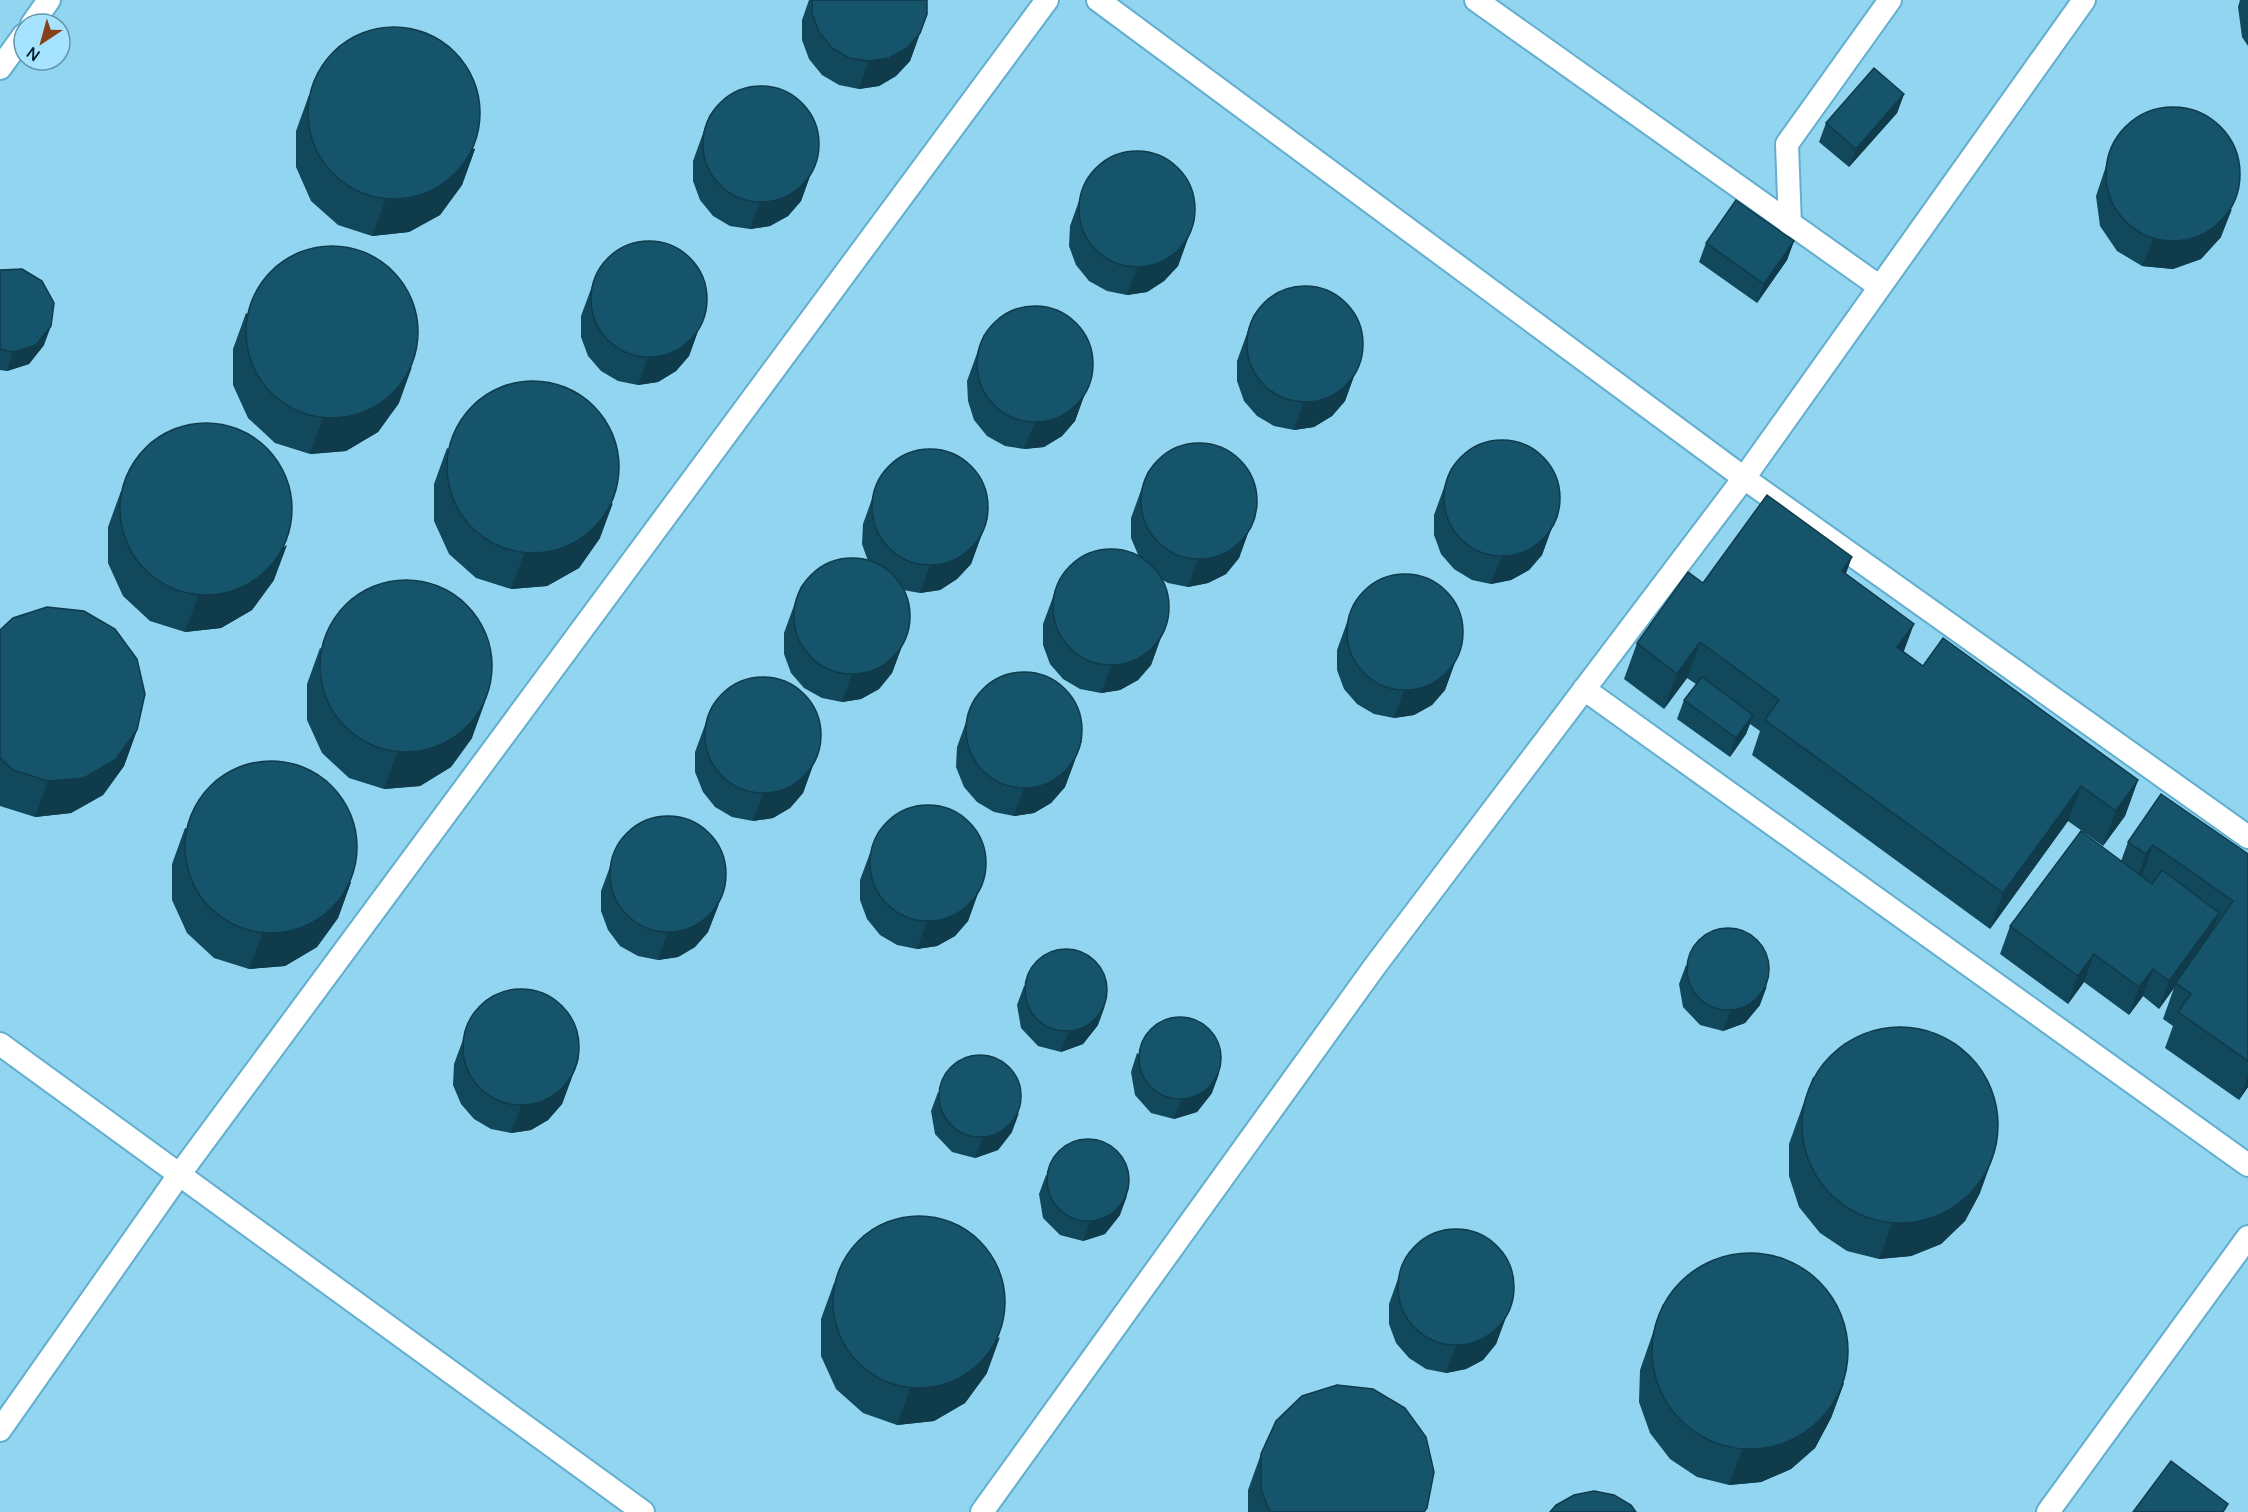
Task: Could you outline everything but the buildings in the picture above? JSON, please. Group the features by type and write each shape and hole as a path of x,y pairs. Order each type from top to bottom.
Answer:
{"lane":[{"path":"0,1430 178,1175 1047,0"},
{"path":"1098,0 1744,478 2248,837"},
{"path":"1476,0 1790,225 1880,286"},
{"path":"1790,225 1787,144 1890,0"},
{"path":"982,1512 1375,966 1744,478 2084,0"},
{"path":"0,68 12,51"},
{"path":"1584,689 2248,1165"},
{"path":"0,1044 643,1512"},
{"path":"2048,1512 2248,1237"}],"shaded area":[{"path":"0,0 2248,0 2248,1512 0,1512"}]}
